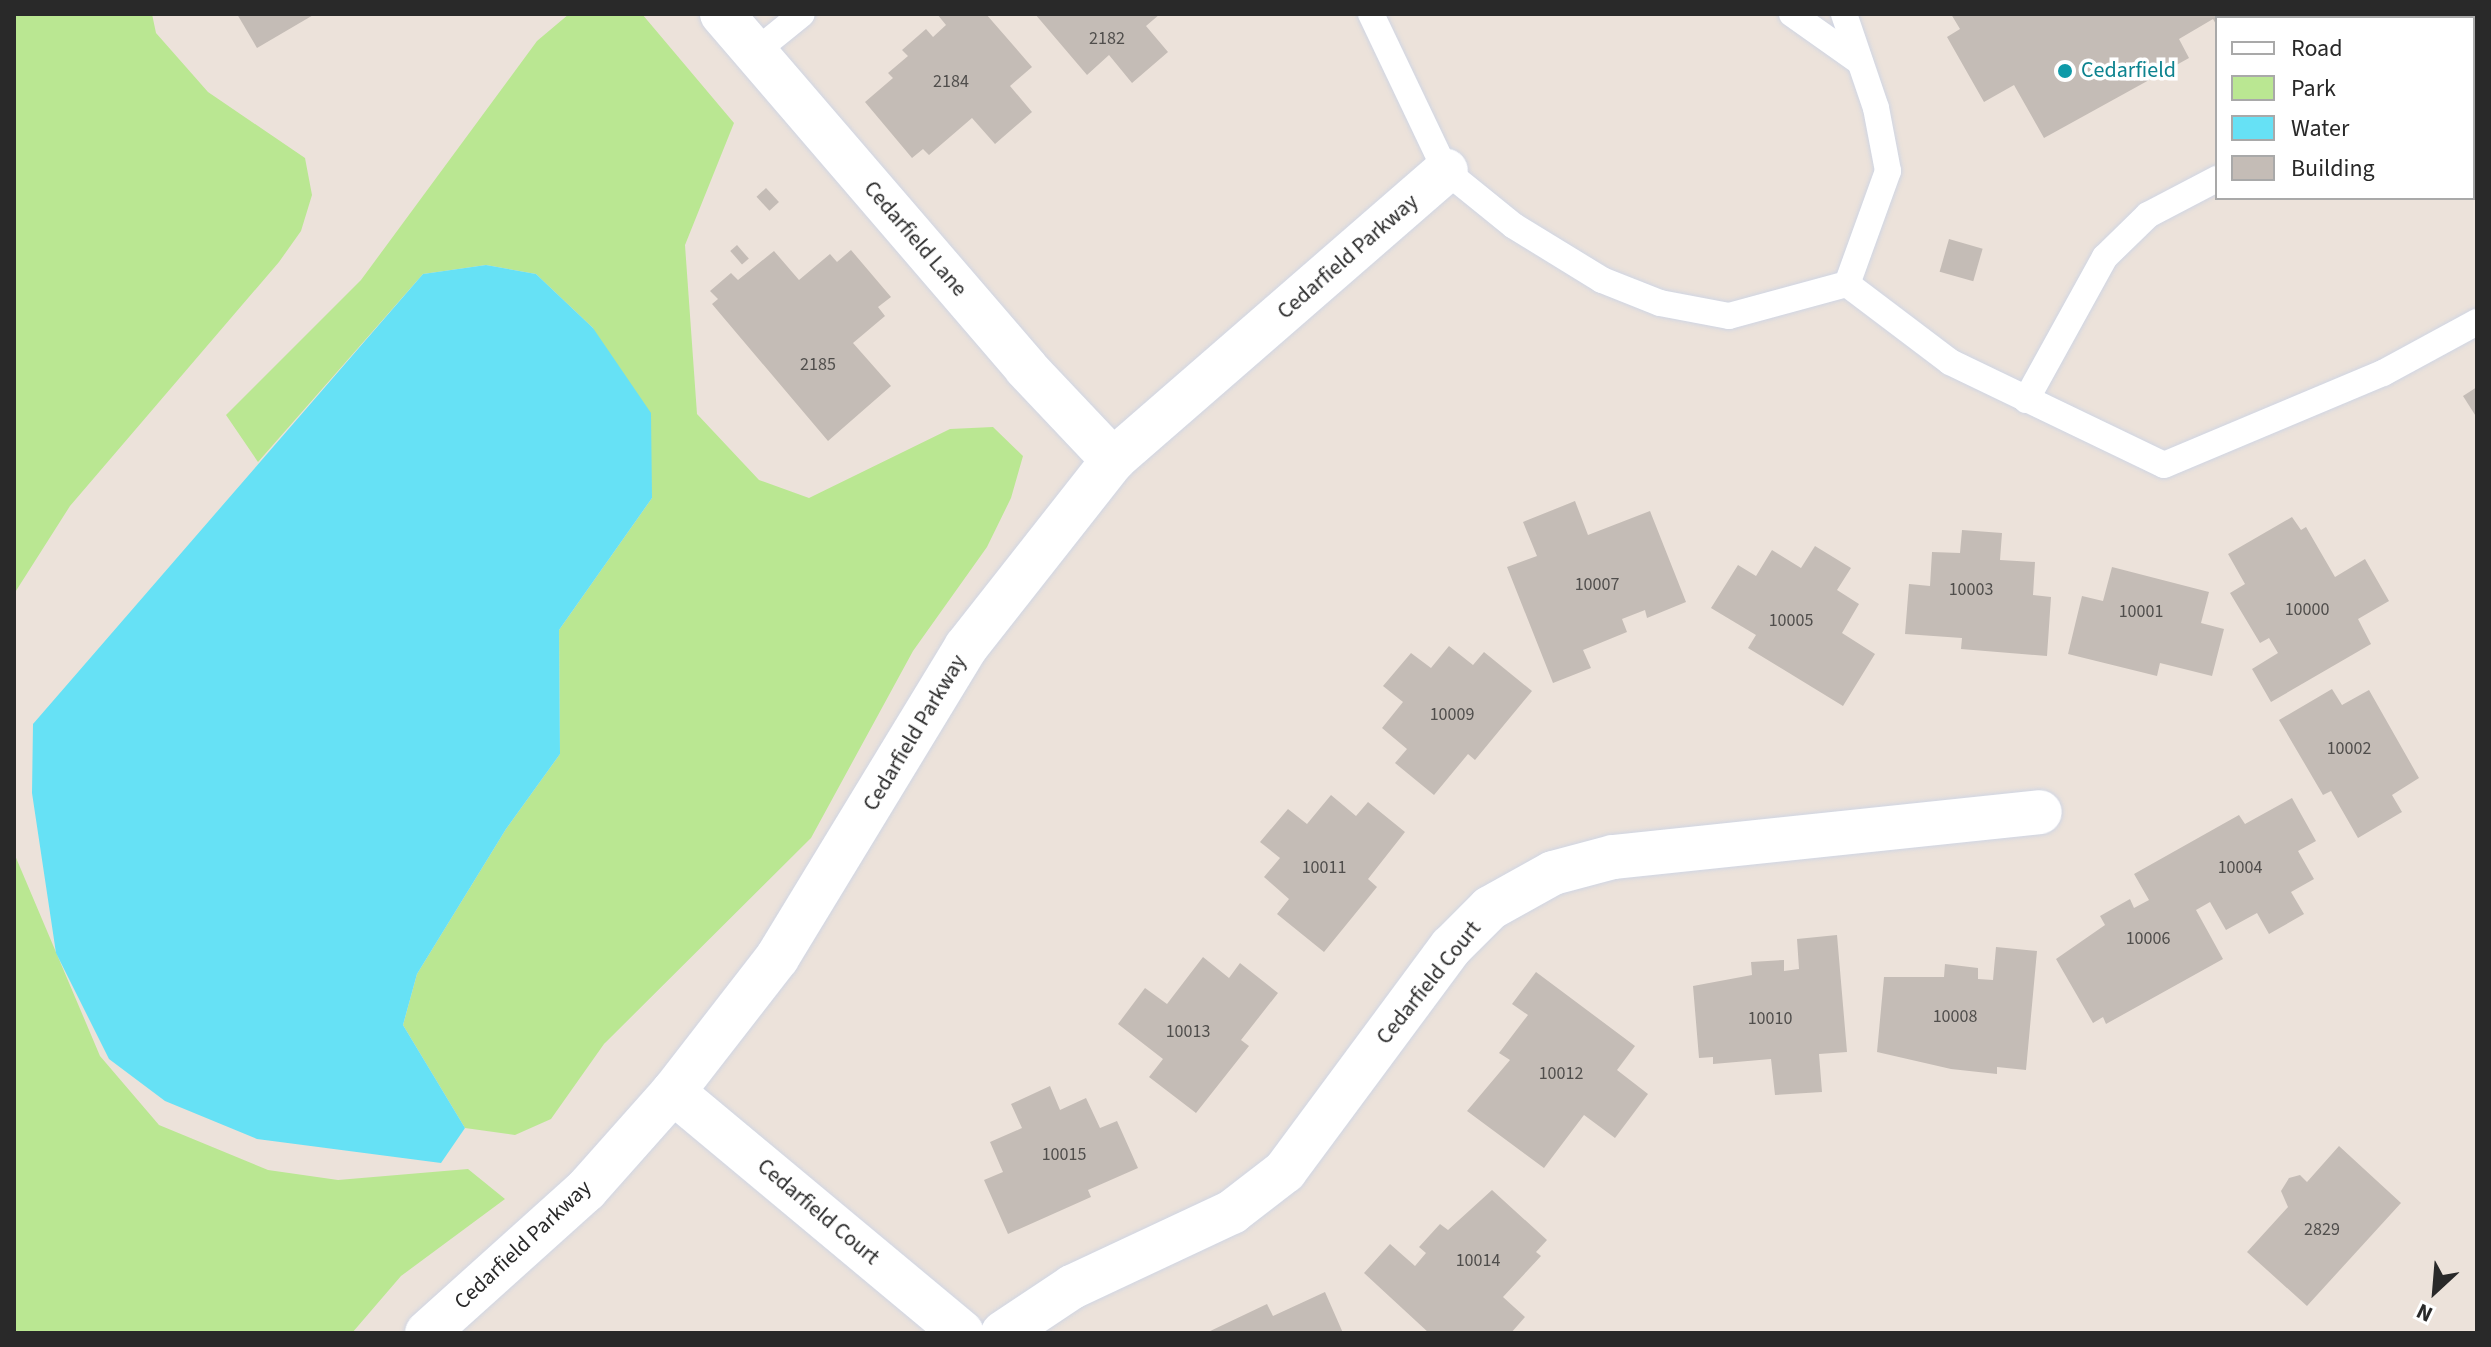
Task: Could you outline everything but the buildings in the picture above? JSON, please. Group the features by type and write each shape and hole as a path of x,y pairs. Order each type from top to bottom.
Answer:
{"street":[{"name":"Cedarfield Lane","path":"722,14 1026,368 1113,460"},
{"name":"Cedarfield Parkway","path":"427,1333 586,1190 673,1092 785,946 966,647 1113,460 1446,171"},
{"name":"Cedarfield Court","path":"1003,1333 1072,1287 1232,1212 1285,1171 1451,947 1490,908 1553,873 1613,857 2040,812"},
{"name":"Cedarfield Court","path":"673,1092 962,1333"}],"lane":[{"path":"755,52 802,14"},
{"path":"1371,14 1446,171 1514,226 1577,265 1660,303 1729,316 1847,284"},
{"path":"1792,14 1860,62"},
{"path":"1844,14 1860,62 1888,171 1847,284"},
{"path":"2026,400 2105,257 2148,215 2215,180"},
{"path":"1847,284 1950,362 2164,465 2383,373 2477,322"}],"green space":[{"path":"14,14 152,14 156,33 208,92 305,158 312,195 301,231 279,262 70,506 14,594"},
{"path":"569,14 642,14 734,123 685,245 697,414 759,480 809,498 950,429 993,427 1023,456 1011,498 987,547 913,651 811,838 604,1044 551,1119 515,1135 465,1128 403,1025 417,974 506,829 560,754 559,630 652,498 593,328 536,274 486,265 423,274 258,462 226,415 361,280 537,41"},
{"path":"14,853 100,1056 159,1125 268,1170 338,1180 468,1169 505,1199 401,1276 352,1333 14,1333"}],"water":[{"path":"486,265 536,274 593,328 651,413 652,498 559,630 560,754 506,829 417,974 403,1025 465,1128 441,1163 257,1139 165,1101 109,1059 56,953 32,793 33,724 423,274"}],"place":[{"name":"Cedarfield","path":"2065,71"}]}
